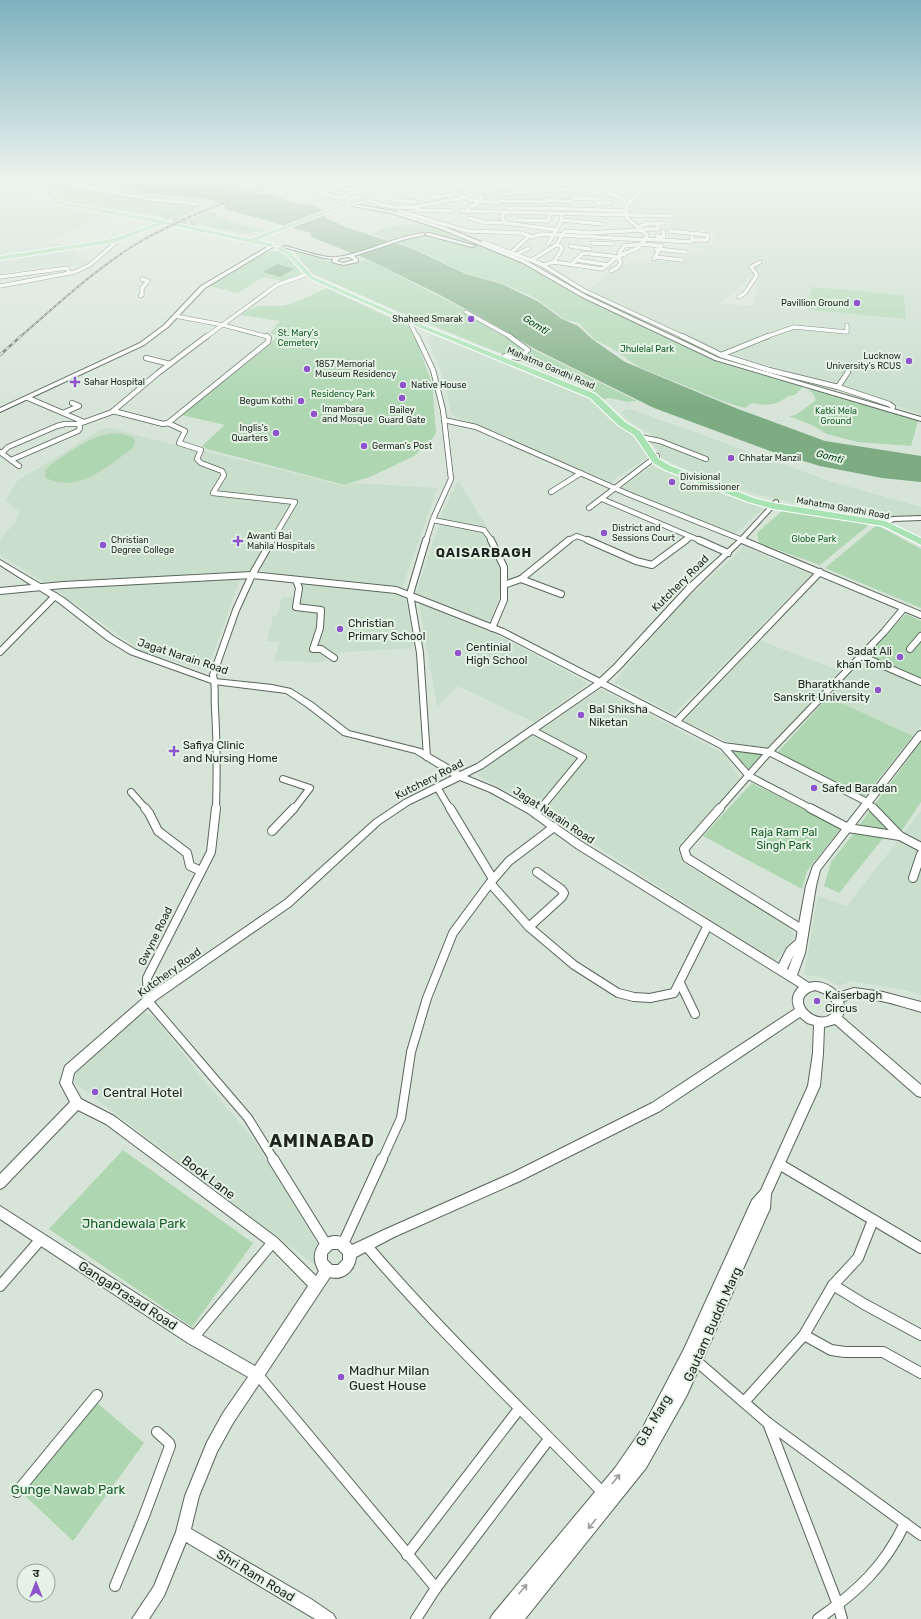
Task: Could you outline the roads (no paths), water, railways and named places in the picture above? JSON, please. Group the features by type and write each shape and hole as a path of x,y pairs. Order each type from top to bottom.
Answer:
{"main road":[{"name":"Mahatma Gandhi Road","path":"293,257 309,273 409,321 421,333 436,331 593,396 622,424 643,437"},
{"name":"Mahatma Gandhi Road","path":"295,257 299,259 309,273 387,308 598,396 621,417 639,430 655,457 662,465 700,479 732,494 774,504 886,522 921,536"},
{"path":"886,522 898,518 921,518"},
{"name":"Mahatma Gandhi Road","path":"886,522 921,542"}],"street":[{"path":"0,286 69,273 90,265 100,257"},
{"path":"0,410 152,338 203,287 252,257"},
{"path":"312,257 335,260 345,257"},
{"path":"322,257 335,260 339,264 355,262 357,257"},
{"path":"516,257 584,296 717,359 921,419"},
{"path":"517,257 532,260 583,290 721,355 769,370 838,387 889,404 893,407"},
{"path":"518,257 538,265 580,292 717,356 756,369 921,414"},
{"path":"532,260 538,257"},
{"path":"554,262 557,257"},
{"path":"570,264 579,257"},
{"path":"542,265 554,262 602,269 621,257"},
{"path":"611,271 618,267 621,262 621,257"},
{"path":"576,260 609,265"},
{"path":"739,296 745,293 757,275 751,267 760,262"},
{"path":"570,264 577,271"},
{"path":"0,277 67,268 69,273"},
{"path":"19,466 1,453 8,447 57,426 82,423 106,415 113,411 170,364 277,285 309,273"},
{"path":"140,296 142,295 142,288 148,281 142,279"},
{"path":"466,312 512,338 528,350 520,358 505,356"},
{"path":"113,411 163,424 168,423 268,342 269,338 266,336 222,325 175,316"},
{"path":"409,321 416,337 421,333 434,370 444,420 451,479 433,520 410,594 420,653 427,757"},
{"path":"721,355 733,349 794,327 847,332 847,325"},
{"path":"146,358 170,364"},
{"path":"838,387 848,372"},
{"path":"28,398 82,423"},
{"path":"63,413 79,406 72,403"},
{"path":"444,420 476,427 614,488 921,615"},
{"path":"11,460 78,431 82,423"},
{"name":"Gwyne Road","path":"148,1001 147,978 211,852 216,814 218,756 215,706 216,686 213,675 236,610 252,576 295,502 213,493 224,475 222,471 201,463 198,459 201,450 179,443 185,431 168,423"},
{"path":"643,437 660,441 706,459"},
{"path":"589,508 655,457"},
{"path":"551,492 581,473"},
{"path":"602,499 728,553"},
{"name":"Kutchery Road","path":"77,1103 66,1083 69,1070 148,1001 288,903 377,822 407,802 480,766 600,683 617,667 690,588 741,540 774,504"},
{"path":"433,520 484,530 494,545 504,567 504,600 492,628"},
{"path":"504,585 522,579 573,537 577,536 636,561 652,565 691,538"},
{"name":"Jagat Narain Road","path":"0,562 42,587 110,638 132,652 214,680 288,691 346,733 401,746 418,752 459,776 493,790 536,814 579,845 807,987"},
{"path":"676,722 820,572"},
{"path":"0,591 63,584 220,576 252,576 396,590 410,594 492,628 723,746 769,752 867,802 900,836 921,847"},
{"path":"522,579 561,594"},
{"path":"296,580 299,588 296,607 321,610 320,628 313,649 321,649 334,658"},
{"path":"0,652 55,596"},
{"path":"803,930 687,858 684,849 769,752 861,656 904,608"},
{"path":"910,649 921,636"},
{"path":"861,656 921,682"},
{"path":"532,730 583,757 536,814"},
{"path":"791,977 800,953 800,942 810,886 816,869 921,734"},
{"path":"723,746 749,776 848,828 900,836"},
{"path":"272,831 290,816 310,788 283,779"},
{"path":"437,787 491,881 529,927 574,965 618,993 634,997 650,998 674,994 694,951 708,926"},
{"path":"131,792 149,814 158,830 187,853 190,866 201,871"},
{"path":"554,827 509,861 491,881 453,933 427,998 411,1052 401,1118 346,1248 348,1263 341,1271 331,1272 326,1270 323,1267 321,1257 322,1252 327,1246 337,1242 346,1248 366,1245 516,1177 656,1107 801,1012"},
{"path":"913,878 921,854"},
{"path":"529,927 562,897 564,893 561,889 537,872"},
{"path":"781,971 792,951 800,942"},
{"path":"680,983 695,1014"},
{"path":"807,987 823,988 831,992 840,1005 839,1013 836,1018 829,1022 819,1022 801,1012 797,1003 797,996 801,990 807,987"},
{"path":"836,998 854,993 883,997 921,1007"},
{"path":"148,1001 248,1118 327,1246"},
{"path":"836,1018 921,1092"},
{"name":"Gautam Buddh Marg","path":"515,1619 607,1497 642,1463 666,1420 692,1357 764,1209 765,1194 814,1086 818,1053 819,1022"},
{"path":"0,1183 77,1103"},
{"name":"Book Lane","path":"77,1103 110,1120 273,1242 316,1285"},
{"path":"779,1164 921,1248"},
{"name":"GangaPrasad Road","path":"0,1212 194,1338 258,1375"},
{"path":"744,1402 804,1335 833,1285 858,1258 873,1220"},
{"path":"0,1286 41,1239"},
{"path":"194,1338 273,1242"},
{"path":"366,1245 394,1278 519,1409 607,1497 498,1619"},
{"path":"140,1619 159,1591 183,1532 192,1496 212,1447 228,1418 258,1375 326,1270"},
{"path":"833,1285 864,1304 921,1335"},
{"path":"804,1335 831,1350 845,1352 883,1352 921,1373"},
{"path":"692,1357 768,1423 921,1535"},
{"path":"258,1375 436,1588"},
{"path":"17,1492 97,1395"},
{"path":"407,1555 519,1409"},
{"path":"768,1423 838,1605 842,1619"},
{"path":"115,1586 147,1510 170,1446 170,1443 157,1432"},
{"path":"416,1619 436,1588 549,1439"},
{"path":"818,1619 838,1605 876,1572 897,1543 905,1524"},
{"name":"Shri Ram Road","path":"183,1532 306,1604 328,1619"}],"water":[{"name":"Gomtī","path":"361,257 429,257 466,274 502,284 539,302 562,319 578,326 592,339 625,362 738,409 825,441 921,456 921,482 882,478 820,466 770,451 654,408 535,349 438,294"},
{"path":"278,264 294,269 280,277 263,272"}],"railway":[{"path":"20,337 61,301 117,257"},
{"path":"0,355 21,336"}],"place":[{"name":"Pavillion Ground","path":"857,303"},
{"name":"Shaheed Smarak","path":"471,319"},
{"name":"Lucknow University's RCUS","path":"909,361"},
{"name":"1857 Memorial Museum Residency","path":"307,369"},
{"name":"Sahar Hospital","path":"75,382"},
{"name":"Native House","path":"403,385"},
{"name":"Bailey Guard Gate","path":"402,398"},
{"name":"Begum Kothi","path":"301,401"},
{"name":"Imambara and Mosque","path":"314,414"},
{"name":"Inglis's Quarters","path":"276,433"},
{"name":"German's Post","path":"364,446"},
{"name":"Chhatar Manzil","path":"731,458"},
{"name":"Divisional Commissioner","path":"672,482"},
{"name":"District and Sessions Court","path":"604,533"},
{"name":"Awanti Bai Mahila Hospitals","path":"238,541"},
{"name":"Christian Degree College","path":"103,545"},
{"name":"Christian Primary School","path":"340,629"},
{"name":"Centinial High School","path":"458,653"},
{"name":"Sadat Ali khan Tomb","path":"900,657"},
{"name":"Bharatkhande Sanskrit University","path":"878,690"},
{"name":"Bal Shiksha Niketan","path":"581,715"},
{"name":"Safiya Clinic and Nursing Home","path":"174,751"},
{"name":"Safed Baradan","path":"814,788"},
{"name":"Kaiserbagh Circus","path":"817,1001"},
{"name":"Central Hotel","path":"95,1092"},
{"name":"Madhur Milan Guest House","path":"341,1377"}],"district":[{"name":"QAISARBAGH","path":"484,552"},
{"name":"AMINABAD","path":"322,1141"}],"park label":[{"name":"St. Mary's Cemetery","path":"298,338"},
{"name":"Jhulelal Park","path":"647,349"},
{"name":"Residency Park","path":"343,394"},
{"name":"Katki Mela Ground","path":"836,416"},
{"name":"Globe Park","path":"814,539"},
{"name":"Raja Ram Pal Singh Park","path":"784,838"},
{"name":"Jhandewala Park","path":"134,1223"},
{"name":"Gunge Nawab Park","path":"68,1489"}]}
